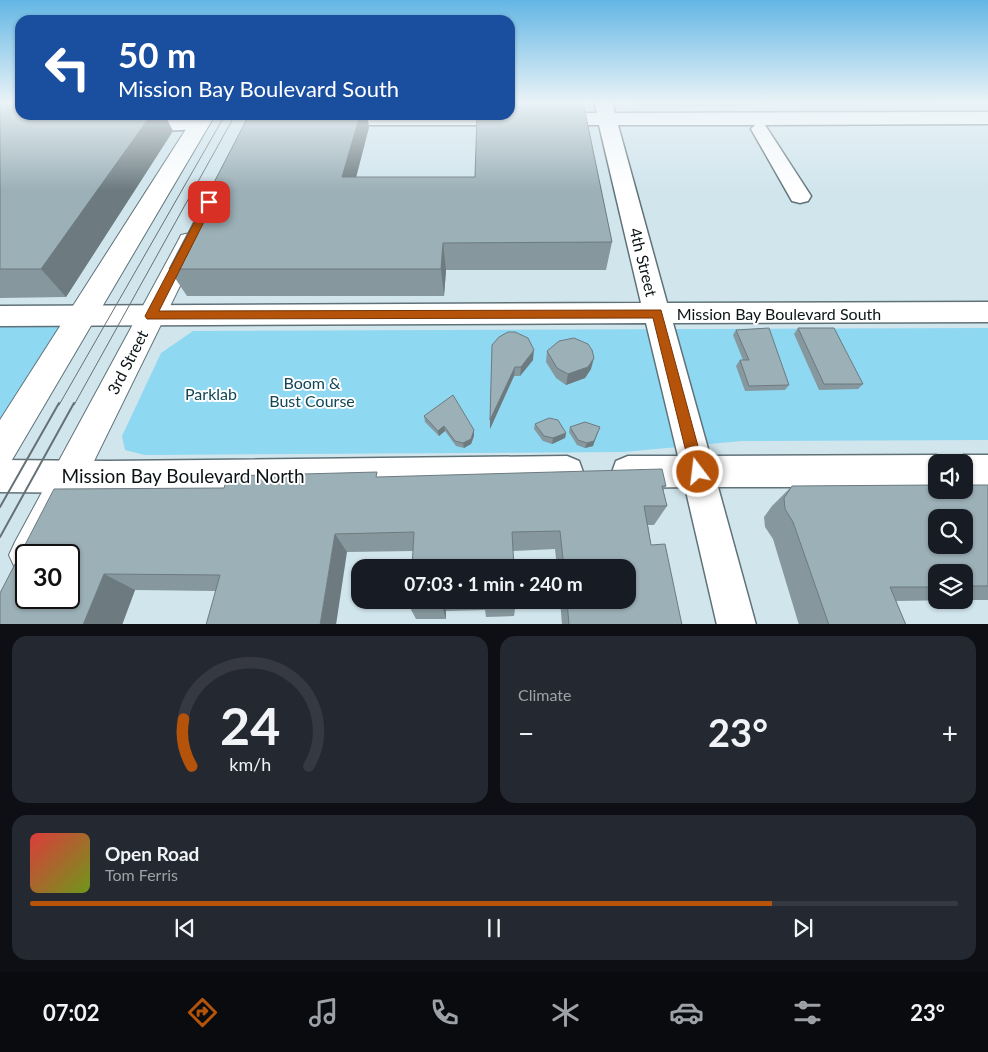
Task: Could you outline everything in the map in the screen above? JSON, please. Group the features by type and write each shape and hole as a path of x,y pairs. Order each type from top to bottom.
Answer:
{"main road":[{"path":"0,449 195,131"},
{"name":"3rd Street","path":"33,544 198,223"}],"street":[{"name":"4th Street","path":"610,131 737,624"},
{"path":"761,131 800,196"},
{"name":"Mission Bay Boulevard South","path":"0,316 988,312"},
{"path":"973,471 988,470"},
{"name":"Mission Bay Boulevard North","path":"0,476 108,477 928,471"}],"green space":[{"path":"0,326 62,326 0,423"},
{"name":"Parklab","path":"988,328 988,440 742,441 624,452 145,455 125,450 122,436 161,353 193,331"}],"building":[{"path":"0,131 139,131 41,269 0,269"},
{"path":"241,131 355,131 342,177 475,177 476,131 589,131 612,242 443,243 441,269 169,269"},
{"path":"769,328 789,385 749,386 740,360 749,360 736,330"},
{"path":"798,328 834,328 863,384 824,384"},
{"path":"508,332 515,332 528,338 534,350 521,367 515,367 490,420 492,345 499,337"},
{"path":"574,338 588,344 594,358 588,367 568,374 557,368 547,351 559,341"},
{"path":"453,395 474,430 471,439 463,443 455,441 444,426 438,431 424,416"},
{"path":"549,418 558,420 566,433 553,438 544,436 535,424"},
{"path":"585,422 600,427 594,441 587,443 578,440 570,427"},
{"path":"662,469 666,486 662,486 667,506 644,506 651,545 665,544 682,624 569,624 568,609 636,609 636,559 563,559 560,531 512,532 514,559 412,559 414,532 335,534 320,624 206,624 220,575 104,574 83,624 0,624 0,593 15,564 15,609 80,609 80,544 25,544 54,489 224,488 228,476 377,472 376,477"},
{"path":"928,485 928,499 973,499 973,485 988,485 988,586 973,586 973,564 928,564 928,587 890,587 906,624 829,624 793,522 785,509 784,498 792,486"}],"tram line":[{"path":"59,405 216,131"},
{"path":"74,405 226,131"},
{"path":"0,507 59,403"},
{"path":"0,537 74,403"}],"route":[{"path":"209,202 151,316 657,314 698,472"}],"park label":[{"name":"Boom & Bust Course","path":"312,391"}]}
